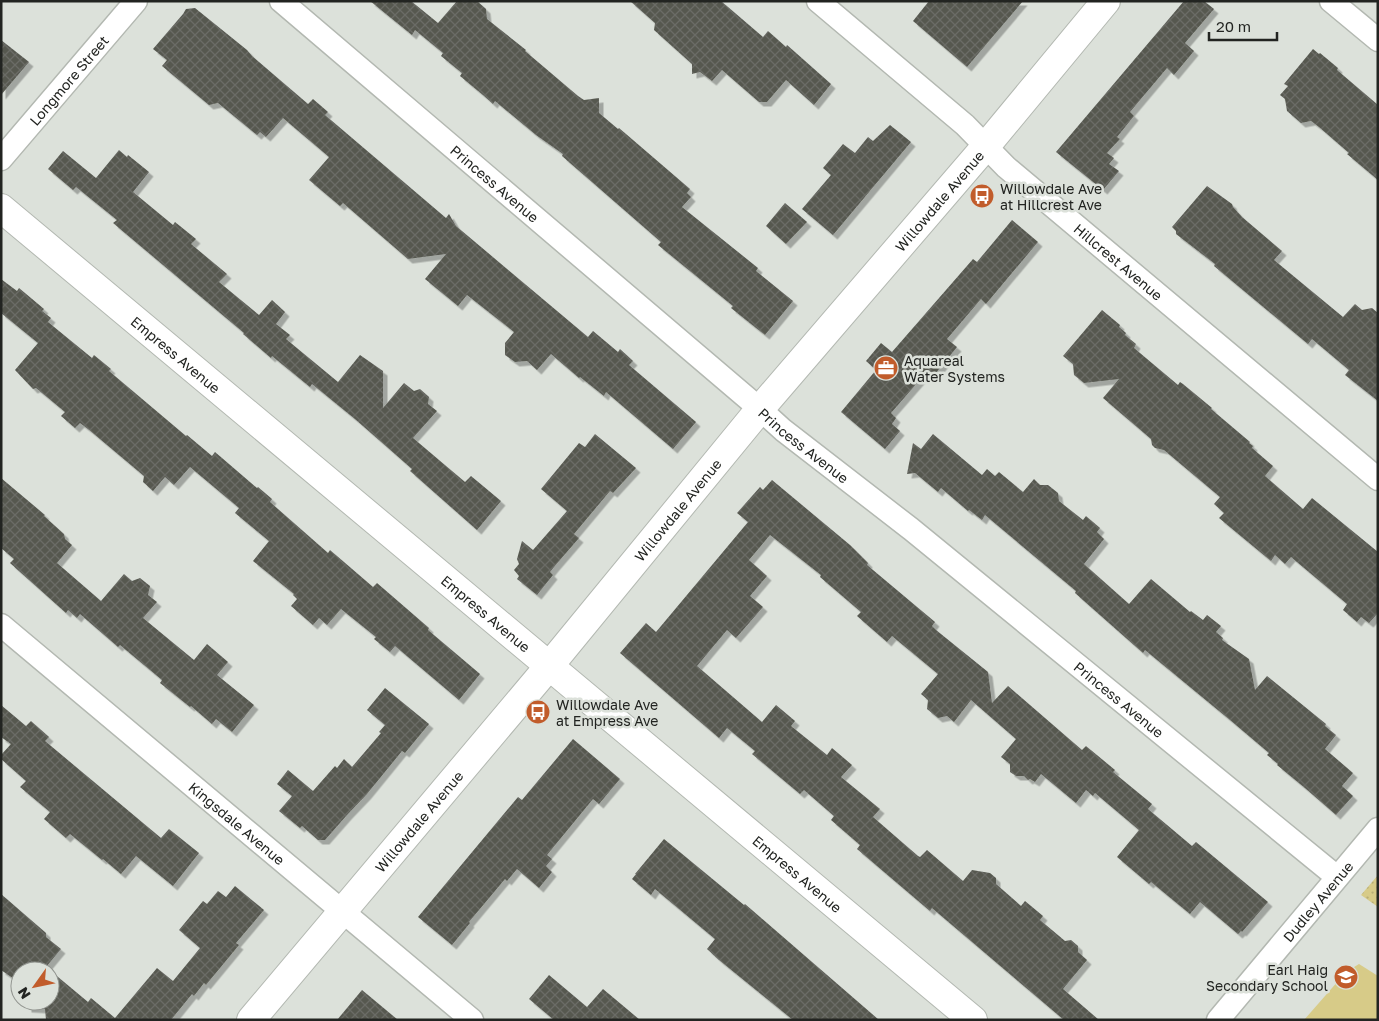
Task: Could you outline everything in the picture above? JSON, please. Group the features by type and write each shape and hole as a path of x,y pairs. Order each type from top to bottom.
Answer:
{"street":[{"name":"Longmore Street","path":"1,159 136,1"},
{"name":"Princess Avenue","path":"281,1 783,430 911,529 1337,877"},
{"name":"Hillcrest Avenue","path":"818,1 965,125 1006,166 1378,479"},
{"name":"Willowdale Avenue","path":"251,1020 550,665 760,409 986,146 1106,1"},
{"path":"1331,1 1378,40"},
{"name":"Empress Avenue","path":"1,208 973,1020"},
{"name":"Kingsdale Avenue","path":"1,625 472,1020"},
{"name":"Dudley Avenue","path":"1218,1020 1378,829"}],"shaded area":[{"path":"1378,875 1378,907 1361,895"},
{"path":"1359,964 1378,976 1378,1020 1304,1020 1346,972"}],"building":[{"path":"370,1 411,1 438,23 457,1 477,1 486,9 487,19 526,50 578,96 584,100 599,98 599,113 690,189 687,193 691,197 682,207 758,268 756,271 793,301 765,335 731,308 733,306 658,245 661,242 562,156 563,154 536,135 495,101 493,104 460,76 462,73 441,56 443,53 415,30 412,35"},
{"path":"630,1 721,1 763,37 768,31 786,47 787,45 831,84 814,105 786,80 767,102 759,102 722,70 712,81 700,72 692,74 692,64 654,30 655,23"},
{"path":"929,1 1023,1 967,67 913,21"},
{"path":"1184,1 1204,1 1214,9 1185,43 1194,51 1174,75 1167,68 1130,112 1134,116 1117,137 1120,139 1107,153 1114,158 1109,164 1119,171 1103,190 1056,152"},
{"path":"195,8 247,50 308,104 313,99 328,112 325,115 446,218 449,214 456,226 588,337 593,331 618,352 620,349 633,361 629,365 696,422 673,449 606,392 604,396 551,354 537,370 527,361 515,362 505,355 505,343 514,332 467,295 458,306 425,279 446,254 408,259 343,203 340,206 309,180 329,157 283,118 266,137 260,132 257,135 218,103 209,105 162,66 167,60 153,49 186,9"},
{"path":"1,40 29,62 1,95"},
{"path":"1313,49 1338,68 1337,70 1378,105 1378,180 1319,127 1311,121 1301,123 1287,111 1285,99 1280,95 1288,86 1284,84"},
{"path":"890,125 911,142 833,235 802,209 831,175 823,168 843,144 855,153 868,137 873,141"},
{"path":"119,150 149,172 133,192 173,225 175,222 196,239 191,244 227,274 219,282 259,315 272,300 285,312 276,324 290,335 286,339 338,382 360,355 383,371 383,408 404,383 414,391 420,389 429,397 428,404 437,411 413,438 465,482 471,476 501,501 477,530 355,419 312,384 310,387 272,356 271,358 113,223 117,220 76,187 73,190 48,169 63,151 96,178"},
{"path":"1207,186 1232,204 1242,217 1282,251 1274,260 1343,317 1355,304 1362,310 1372,308 1378,313 1378,401 1345,375 1349,370 1312,339 1308,344 1214,266 1215,264 1176,234 1172,227"},
{"path":"785,203 807,222 786,244 766,226"},
{"path":"1012,220 1038,242 986,304 981,299 947,339 957,347 931,379 925,374 891,413 896,418 892,424 900,431 885,449 841,412 876,370 866,361 881,343 892,352 973,259 977,262"},
{"path":"1,279 17,291 19,288 44,309 42,311 51,318 48,322 92,358 94,355 111,369 109,371 186,436 212,456 215,452 258,487 272,499 270,502 328,553 330,550 373,587 377,583 480,674 459,700 395,646 390,652 374,639 376,637 341,609 327,625 319,618 313,625 291,606 297,599 294,594 253,561 269,541 235,513 239,508 190,467 174,485 165,477 153,491 143,482 144,476 88,429 80,423 75,428 61,416 65,412 36,388 33,389 15,370 38,343 1,313"},
{"path":"1102,310 1120,325 1119,327 1126,333 1125,335 1136,344 1134,348 1178,385 1180,382 1183,384 1250,442 1253,446 1252,448 1273,466 1265,476 1303,509 1312,498 1378,552 1378,613 1369,623 1361,617 1357,622 1343,610 1347,604 1291,557 1285,564 1275,555 1271,561 1219,518 1224,513 1214,504 1220,497 1164,450 1155,448 1152,445 1151,439 1103,398 1119,379 1084,383 1074,375 1073,364 1063,356"},
{"path":"595,434 636,468 613,493 610,491 574,534 579,538 550,572 553,575 537,595 517,579 519,576 514,570 519,564 517,559 522,541 533,550 567,511 541,489 579,443 585,447"},
{"path":"933,434 982,475 987,469 995,476 999,472 1023,492 1034,479 1040,485 1048,485 1058,493 1059,501 1083,520 1086,516 1100,528 1097,532 1104,539 1084,564 1129,604 1151,579 1190,612 1203,620 1207,615 1221,626 1216,632 1223,638 1222,640 1249,659 1255,690 1267,676 1326,724 1325,726 1336,735 1325,749 1353,773 1342,786 1353,796 1336,815 1277,765 1267,755 1269,753 1145,650 1143,653 1075,593 1076,591 985,515 982,520 968,511 941,488 938,492 915,473 907,474 913,443 921,449"},
{"path":"1,478 45,515 64,534 65,539 72,545 57,563 101,601 124,574 132,581 140,578 150,586 148,595 157,602 143,618 194,660 207,644 228,662 217,675 254,705 232,732 216,719 212,724 190,707 160,683 162,680 120,645 118,647 80,614 77,618 68,610 66,613 10,563 14,559 1,548"},
{"path":"772,480 850,545 868,563 867,565 935,622 932,626 936,630 988,672 992,703 1008,686 1082,750 1086,746 1115,770 1113,772 1152,804 1148,809 1192,846 1196,842 1268,902 1242,932 1238,934 1200,902 1190,914 1151,882 1149,884 1117,857 1139,830 1095,793 1093,796 1086,790 1076,803 1041,774 1035,782 1010,772 1010,764 1001,757 1016,739 971,700 954,722 947,716 938,718 927,709 928,700 921,694 938,674 892,636 887,642 857,616 861,612 820,577 821,575 770,535 749,560 767,576 750,596 763,607 736,638 727,630 697,666 762,722 776,705 795,721 791,726 827,755 832,748 852,765 841,777 880,809 873,817 918,856 920,857 927,850 963,881 972,870 990,873 996,878 996,884 1021,906 1025,901 1043,916 1040,920 1065,941 1071,940 1078,946 1078,952 1087,960 1063,989 1099,1020 1064,1020 932,908 930,911 857,849 860,845 831,820 834,816 804,790 800,794 752,754 755,751 727,728 719,738 620,653 646,623 656,632 748,522 737,513 760,487 763,490"},
{"path":"385,688 429,724 405,753 402,751 367,794 325,840 318,840 302,826 300,828 279,811 292,796 277,784 288,770 313,791 335,766 337,768 344,759 352,767 381,733 379,732 385,725 367,710"},
{"path":"1,705 26,726 31,721 49,737 45,741 161,838 169,829 199,853 173,886 136,856 121,874 70,834 66,838 44,819 50,812 20,787 26,781 1,759 1,755 11,744 1,737"},
{"path":"573,739 620,779 599,804 593,799 547,855 552,859 546,866 552,872 539,888 517,869 507,881 505,879 452,945 418,917 518,797 522,800"},
{"path":"664,839 745,904 879,1020 793,1020 719,960 707,949 715,939 655,889 651,895 632,879"},
{"path":"235,886 264,910 236,943 239,945 206,985 204,983 194,996 192,994 171,1020 46,1020 45,1011 60,1011 60,979 88,1002 91,998 115,1018 157,968 173,981 200,948 179,930 203,901 207,904 218,891 226,897"},
{"path":"1,894 46,933 46,937 61,949 51,961 10,961 10,976 1,970"},
{"path":"549,975 587,1007 603,989 640,1020 554,1020 529,999"},
{"path":"362,990 398,1020 337,1020"}],"place":[{"name":"Willowdale Ave at Hillcrest Ave","path":"982,196"},
{"name":"Aquareal Water Systems","path":"886,368"},
{"name":"Willowdale Ave at Empress Ave","path":"538,712"},
{"name":"Earl Haig Secondary School","path":"1346,977"}]}
